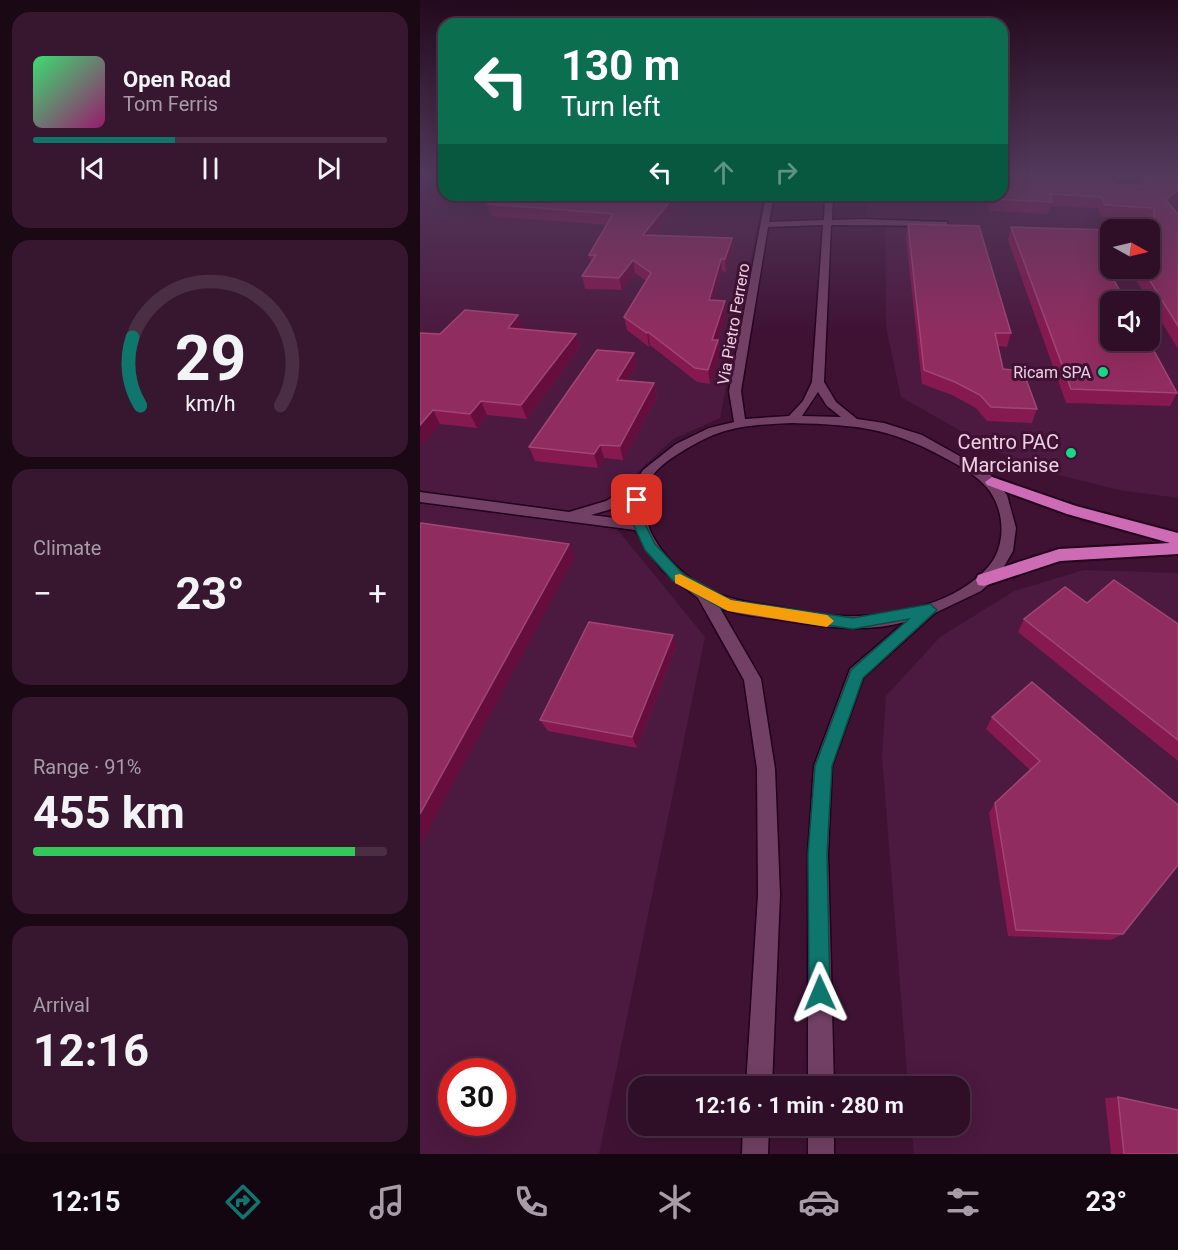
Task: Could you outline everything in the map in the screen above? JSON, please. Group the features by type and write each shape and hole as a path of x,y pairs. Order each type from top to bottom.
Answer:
{"highway":[{"path":"992,482 1072,510 1178,539"},
{"path":"984,580 1059,555 1178,548"}],"street":[{"path":"766,225 771,225"},
{"name":"Via Pietro Ferrero","path":"740,424 735,391 766,225"},
{"path":"792,419 808,402 818,382 828,225"},
{"path":"818,382 831,404 853,421"},
{"path":"792,419 853,421 908,433 936,446 992,482 1006,502 1010,542 1000,562 984,580 962,596 930,610 853,623 728,605 678,578 650,547 640,526 637,500 645,477 666,456 692,438 752,420 792,419"},
{"path":"563,516 610,505 643,484"},
{"path":"420,497 640,526"},
{"path":"703,593 752,679 766,769 769,895 760,1076"},
{"path":"821,1076 818,854 824,766 856,674 930,610"},
{"path":"755,1154 756,1136"},
{"path":"821,1136 821,1154"}],"shaded area":[{"path":"420,225 757,225 720,418 673,439 624,485 617,529 705,637 599,1154 420,1154"},
{"path":"885,225 1100,225 1100,279 1160,279 1160,225 1178,225 1178,498 1119,490 1034,469 994,450 901,397 886,327"},
{"path":"1084,570 1178,573 1178,1154 914,1154 912,1136 970,1136 970,1076 907,1076 882,756 886,696 940,637 1014,591"}],"building":[{"path":"607,225 651,225 643,235 732,238 725,259 721,259 709,300 725,301 712,340 718,340 708,370 695,368 648,332 624,317 651,273 633,260 619,278 582,276 596,255 589,255"},
{"path":"908,225 979,226 1011,333 995,333 1003,369 1023,371 1037,409 991,407 980,395 924,370"},
{"path":"1160,225 1178,225 1178,326 1160,297 1160,291 1156,291 1149,279 1160,279"},
{"path":"1011,227 1100,230 1100,279 1113,279 1120,291 1100,291 1100,351 1154,351 1177,393 1071,389"},
{"path":"465,310 518,315 508,328 576,334 521,405 481,401 470,414 433,410 420,425 420,333 440,334"},
{"path":"597,350 634,353 617,380 654,383 620,446 600,445 594,454 529,447"},
{"path":"420,524 569,544 420,814"},
{"path":"1114,580 1178,624 1178,740 1024,619 1065,587 1087,603"},
{"path":"589,622 673,635 632,737 540,720"},
{"path":"1032,682 1178,805 1178,865 1123,934 1016,930 995,803 1040,761 992,717"},
{"path":"1118,1097 1178,1110 1178,1154 1124,1154"}],"slow traffic":[{"path":"680,579 728,605 827,621"}],"place":[{"name":"Ricam SPA","path":"1103,372"},
{"name":"Centro PAC Marcianise","path":"1071,453"}],"route":[{"path":"637,500 640,526 650,547 678,578 728,605 816,620 853,623 891,619 930,610 856,674 824,766 818,854 820,993"}]}
